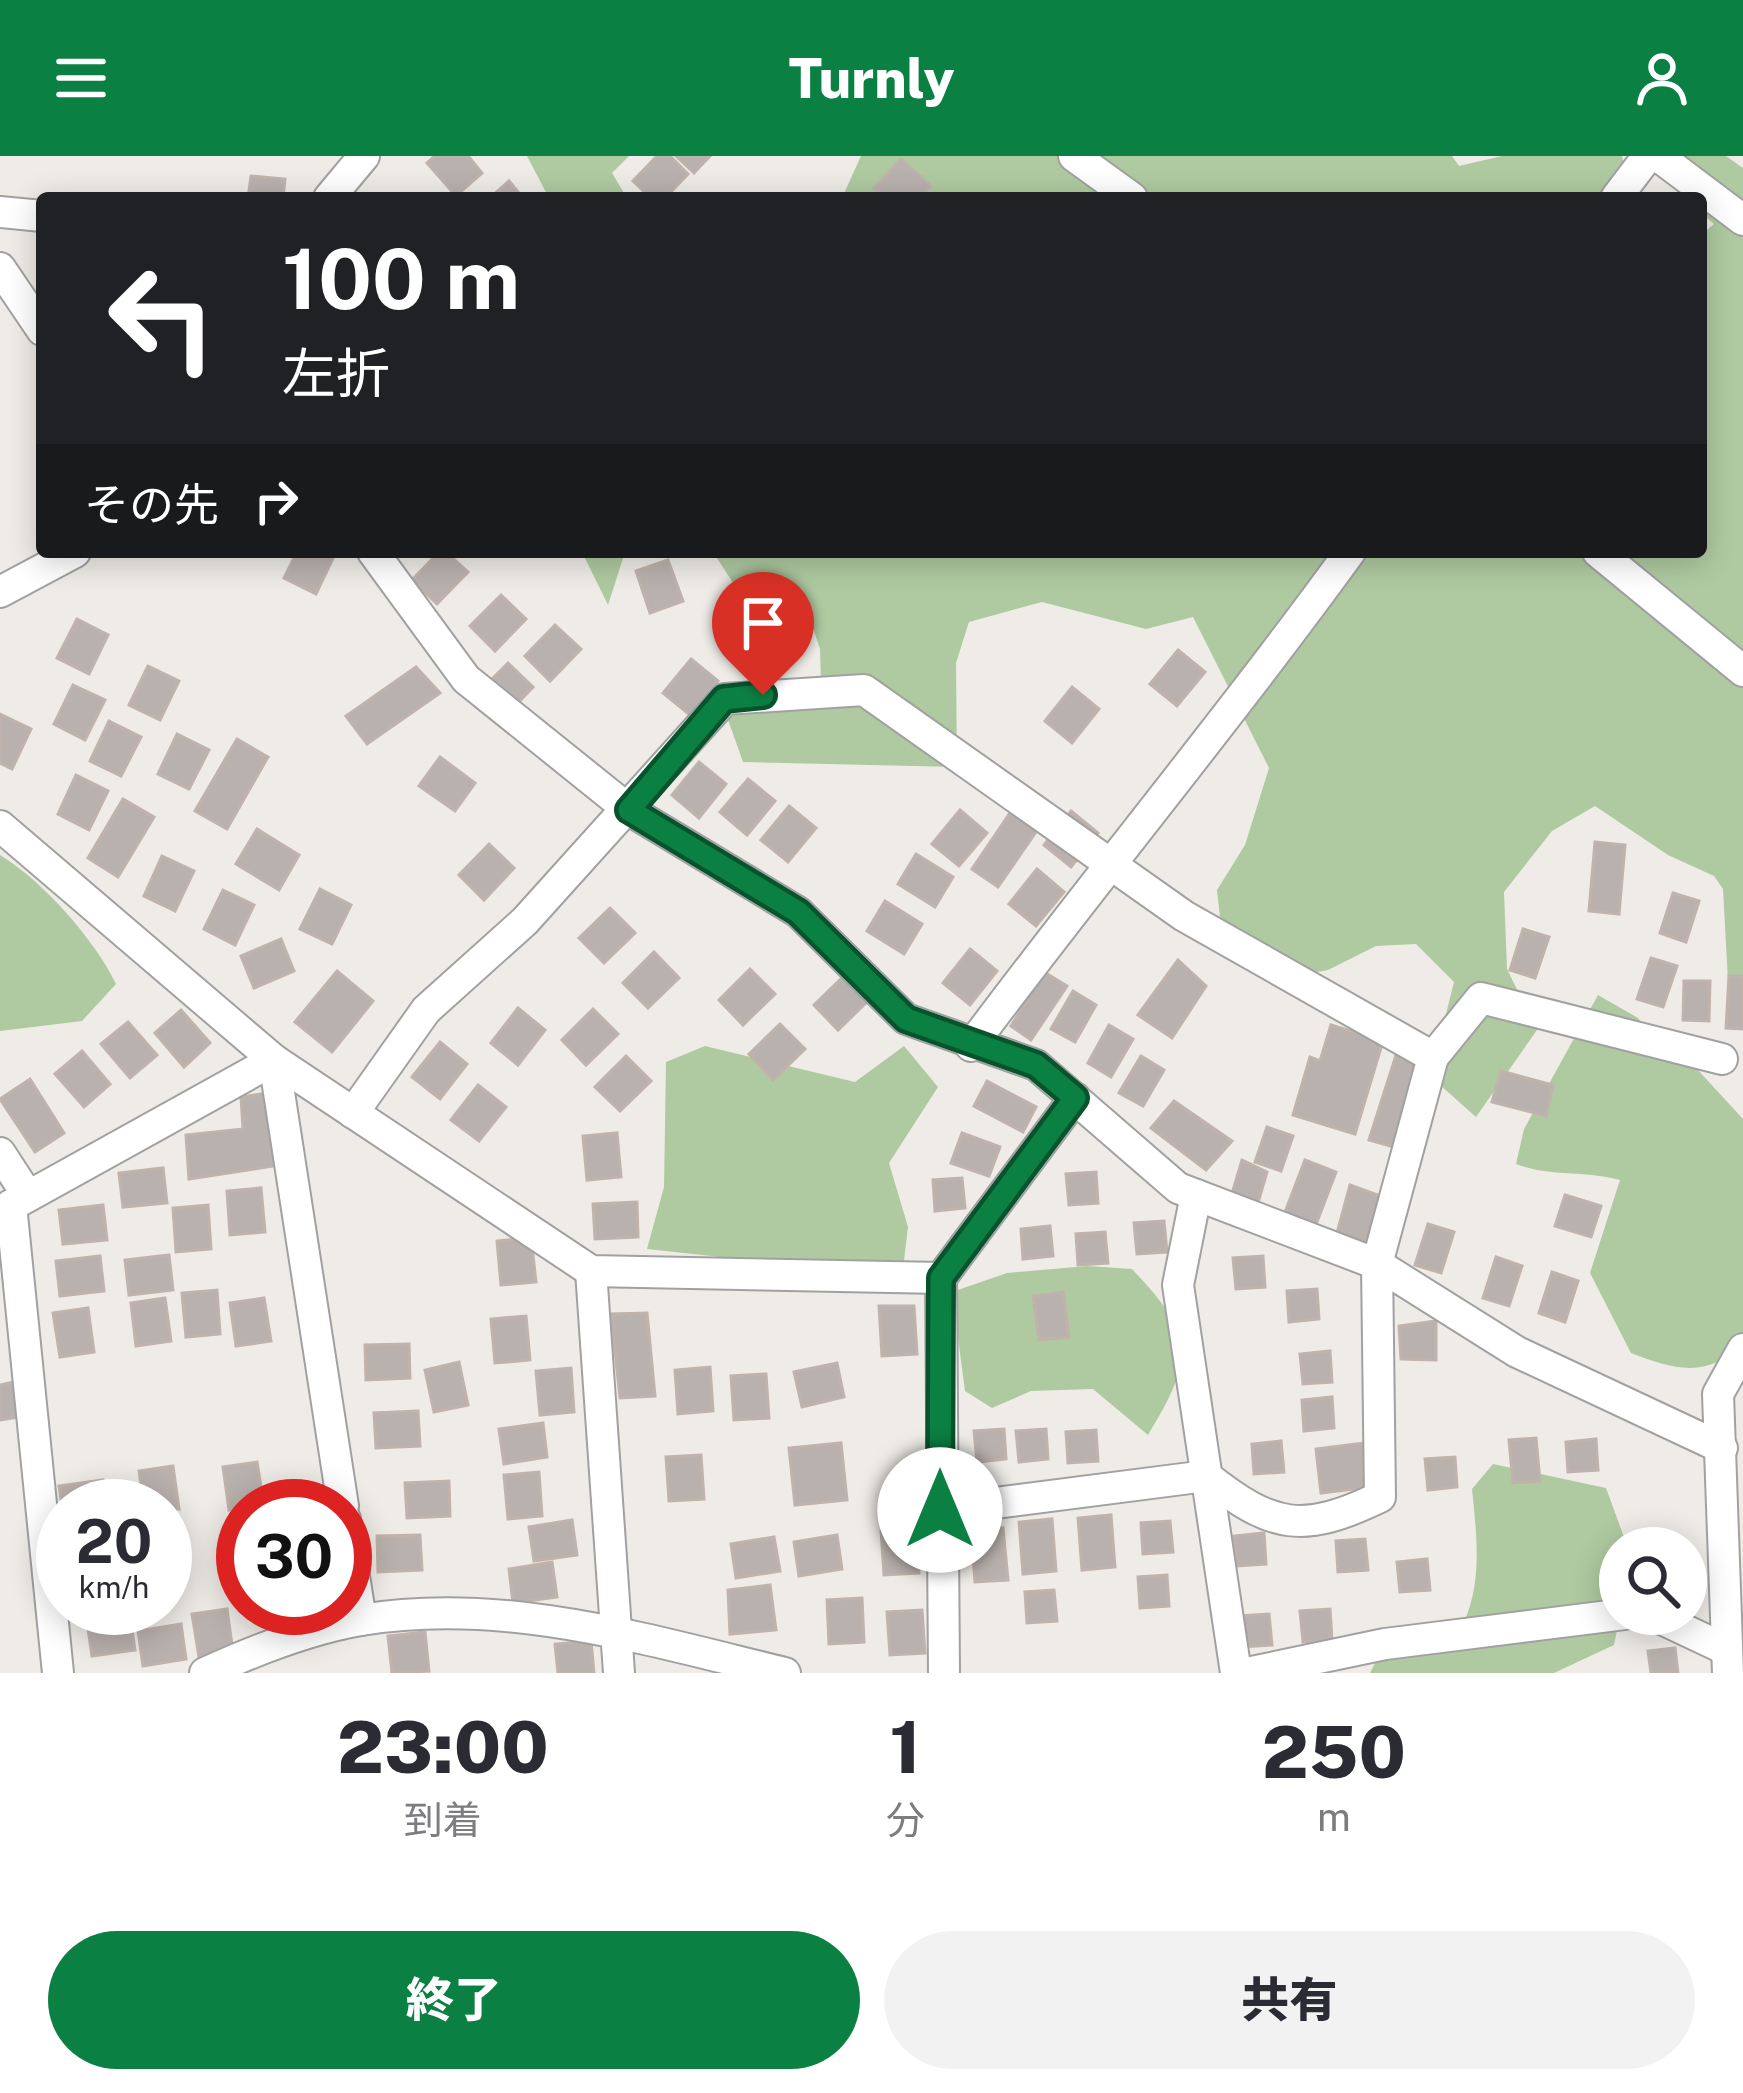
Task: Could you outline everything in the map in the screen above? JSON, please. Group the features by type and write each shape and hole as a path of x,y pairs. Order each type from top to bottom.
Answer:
{"street":[{"path":"334,192 364,156"},
{"path":"1074,156 1124,192"},
{"path":"1621,192 1648,156"},
{"path":"1658,156 1706,192"},
{"path":"1707,193 1743,220"},
{"path":"0,212 36,215"},
{"path":"0,268 36,320"},
{"path":"0,592 64,558"},
{"path":"377,558 466,680 629,810 798,912 906,1019 971,1046 1036,1065 1178,1188 1377,1264 1517,1352 1722,1448"},
{"path":"971,1046 1108,863 1231,715 1346,558"},
{"path":"1605,558 1743,671"},
{"path":"353,1113 426,1010 525,921 724,699 864,690 1184,916 1432,1057"},
{"path":"0,826 274,1060 591,1271 941,1278"},
{"path":"940,1510 1207,1476 1244,1506 1295,1521 1329,1522 1379,1497 1377,1264 1432,1057 1481,998 1722,1059"},
{"path":"12,1203 274,1060"},
{"path":"274,1060 339,1479"},
{"path":"944,1673 941,1278 1075,1098"},
{"path":"0,1154 12,1203 58,1673"},
{"path":"1196,1195 1178,1286 1235,1673"},
{"path":"591,1271 619,1673"},
{"path":"1726,1661 1718,1394 1743,1349"},
{"path":"372,1620 485,1615 614,1631 785,1673"},
{"path":"1247,1673 1384,1643 1599,1617"},
{"path":"205,1673 310,1635"},
{"path":"1685,1635 1726,1661"}],"green space":[{"path":"527,156 629,156 612,173 623,192 546,192"},
{"path":"861,156 1452,156 1459,166 1502,156 1622,156 1630,192 845,192"},
{"path":"1675,156 1726,156 1743,168 1743,1019 1729,1000 1723,889 1714,876 1668,855 1595,806 1552,831 1504,892 1507,969 1537,1030 1476,1117 1440,1085 1443,1026 1454,982 1416,944 1376,946 1328,970 1295,976 1223,945 1217,890 1245,845 1269,768 1193,617 1146,629 1042,602 969,622 956,663 957,767 743,762 727,717 752,694 821,682 820,649 800,589 767,585 737,589 717,558 1707,558 1707,230 1714,224 1707,218 1707,192 1675,189"},
{"path":"585,558 623,558 608,605"},
{"path":"0,855 66,912 116,984 82,1021 0,1031"},
{"path":"1598,995 1638,1018 1664,1054 1697,1069 1743,1119 1743,1340 1717,1362 1704,1366 1676,1367 1631,1353 1590,1273 1620,1180 1516,1164 1524,1129"},
{"path":"705,1046 855,1082 904,1046 938,1087 889,1163 908,1227 902,1277 647,1249 664,1187 666,1062"},
{"path":"1087,1266 1132,1269 1177,1330 1180,1366 1148,1435 1093,1389 1031,1391 992,1408 965,1391 952,1292 1007,1273"},
{"path":"1493,1464 1606,1488 1620,1527 1599,1527 1599,1635 1616,1635 1614,1645 1554,1673 1370,1673 1385,1644 1457,1635 1475,1583 1472,1489"}],"building":[{"path":"435,156 468,156 482,173 461,192 452,192 427,163"},
{"path":"657,156 670,156 688,174 671,192 645,192 633,181"},
{"path":"676,156 710,156 694,173"},
{"path":"901,159 931,186 926,192 879,192 874,188"},
{"path":"251,176 285,179 284,192 249,192"},
{"path":"509,181 518,192 497,192"},
{"path":"294,558 333,558 316,594 284,578"},
{"path":"433,558 453,558 468,572 437,604 412,580"},
{"path":"668,560 683,601 650,613 636,571"},
{"path":"501,595 526,619 495,651 470,626"},
{"path":"77,619 108,635 89,674 57,658"},
{"path":"555,625 581,649 550,681 525,656"},
{"path":"1178,650 1205,672 1177,706 1150,684"},
{"path":"691,659 718,681 690,715 663,693"},
{"path":"508,663 533,687 503,719 477,694"},
{"path":"148,666 179,681 160,720 129,705"},
{"path":"416,667 440,693 367,744 346,716"},
{"path":"73,685 105,700 85,740 54,724"},
{"path":"1072,687 1099,709 1072,743 1045,721"},
{"path":"0,714 31,729 12,769 0,763"},
{"path":"109,721 141,737 121,776 90,761"},
{"path":"177,734 209,750 189,789 158,774"},
{"path":"237,739 268,757 227,829 195,811"},
{"path":"440,757 475,783 455,811 419,786"},
{"path":"699,762 726,784 699,818 672,795"},
{"path":"76,775 108,791 89,830 58,814"},
{"path":"748,779 775,801 747,835 720,812"},
{"path":"123,799 154,817 118,877 88,858"},
{"path":"1018,801 1045,819 998,887 972,869"},
{"path":"789,806 816,828 788,862 761,840"},
{"path":"960,810 987,833 959,866 932,844"},
{"path":"1071,811 1098,833 1071,867 1044,845"},
{"path":"257,829 299,855 279,890 236,864"},
{"path":"1595,842 1625,845 1619,914 1589,911"},
{"path":"489,844 514,868 484,900 459,875"},
{"path":"916,854 953,877 935,907 898,884"},
{"path":"162,856 194,871 175,911 144,896"},
{"path":"1037,869 1064,892 1036,926 1009,904"},
{"path":"320,889 351,905 332,944 300,929"},
{"path":"223,890 254,905 235,945 204,929"},
{"path":"1673,893 1699,901 1686,942 1660,933"},
{"path":"885,901 922,924 904,954 867,931"},
{"path":"610,908 635,933 604,963 579,938"},
{"path":"1523,929 1549,937 1535,978 1510,970"},
{"path":"281,939 294,971 254,988 241,956"},
{"path":"970,949 997,971 970,1005 943,983"},
{"path":"654,952 679,978 648,1008 623,983"},
{"path":"1651,958 1677,966 1663,1007 1637,999"},
{"path":"1178,960 1206,986 1172,1038 1138,1015"},
{"path":"750,969 775,994 743,1025 719,1000"},
{"path":"337,971 373,1001 332,1052 295,1022"},
{"path":"1044,972 1067,986 1031,1040 1011,1026"},
{"path":"845,975 869,1000 838,1030 814,1005"},
{"path":"1729,976 1743,976 1743,1029 1726,1028"},
{"path":"1684,981 1710,981 1709,1021 1683,1020"},
{"path":"1073,991 1096,1005 1075,1042 1051,1029"},
{"path":"518,1008 545,1030 518,1065 491,1043"},
{"path":"593,1009 618,1034 586,1065 562,1040"},
{"path":"181,1010 210,1043 184,1067 155,1033"},
{"path":"128,1022 157,1055 130,1078 101,1044"},
{"path":"780,1024 805,1049 773,1080 749,1054"},
{"path":"1109,1025 1133,1039 1111,1077 1088,1063"},
{"path":"1331,1025 1383,1041 1355,1134 1293,1115 1310,1057 1320,1061"},
{"path":"440,1042 467,1064 440,1099 412,1077"},
{"path":"1398,1049 1425,1058 1397,1148 1369,1140"},
{"path":"82,1051 110,1084 84,1107 55,1074"},
{"path":"626,1056 651,1081 620,1111 595,1087"},
{"path":"1141,1056 1164,1070 1143,1106 1119,1093"},
{"path":"1501,1071 1553,1085 1546,1116 1492,1102"},
{"path":"30,1079 64,1133 35,1152 0,1099"},
{"path":"987,1081 1036,1107 1023,1132 974,1106"},
{"path":"478,1085 506,1107 479,1141 451,1120"},
{"path":"267,1093 273,1166 189,1179 186,1135 243,1129 241,1097"},
{"path":"1174,1101 1232,1141 1206,1170 1151,1128"},
{"path":"1267,1127 1293,1136 1281,1171 1255,1162"},
{"path":"617,1133 621,1177 587,1180 583,1136"},
{"path":"962,1133 1000,1147 989,1176 951,1163"},
{"path":"1242,1160 1267,1172 1257,1206 1231,1197"},
{"path":"1305,1160 1336,1172 1315,1227 1284,1215"},
{"path":"163,1168 167,1203 123,1207 119,1173"},
{"path":"1096,1172 1098,1203 1069,1205 1066,1174"},
{"path":"962,1178 965,1208 935,1211 933,1180"},
{"path":"1350,1185 1391,1200 1375,1246 1337,1233"},
{"path":"261,1188 265,1232 230,1235 227,1191"},
{"path":"1565,1195 1601,1206 1591,1237 1555,1226"},
{"path":"637,1202 638,1237 595,1239 593,1204"},
{"path":"103,1205 107,1240 63,1244 59,1210"},
{"path":"208,1205 211,1249 176,1252 173,1208"},
{"path":"1164,1221 1167,1252 1137,1254 1134,1223"},
{"path":"1428,1224 1454,1232 1441,1273 1415,1265"},
{"path":"1050,1226 1053,1256 1023,1259 1021,1229"},
{"path":"1105,1232 1108,1263 1078,1265 1076,1234"},
{"path":"531,1238 536,1282 501,1285 497,1241"},
{"path":"169,1255 173,1290 129,1295 125,1260"},
{"path":"100,1256 104,1291 60,1296 56,1261"},
{"path":"1263,1256 1265,1287 1236,1289 1233,1258"},
{"path":"1496,1257 1522,1266 1509,1306 1483,1298"},
{"path":"1552,1272 1578,1281 1565,1322 1539,1313"},
{"path":"1317,1289 1319,1319 1289,1322 1287,1291"},
{"path":"217,1290 220,1334 186,1337 182,1293"},
{"path":"1063,1292 1069,1337 1039,1340 1033,1296"},
{"path":"165,1298 171,1341 136,1346 131,1303"},
{"path":"264,1298 271,1341 236,1346 230,1303"},
{"path":"879,1306 914,1306 917,1354 882,1356"},
{"path":"88,1308 94,1352 60,1357 53,1313"},
{"path":"647,1313 655,1396 620,1398 611,1314"},
{"path":"526,1316 530,1360 495,1363 491,1319"},
{"path":"1436,1321 1436,1360 1401,1359 1399,1326"},
{"path":"409,1344 410,1378 366,1380 365,1345"},
{"path":"1330,1351 1332,1382 1303,1384 1300,1354"},
{"path":"459,1362 468,1405 434,1412 425,1370"},
{"path":"837,1363 844,1397 802,1407 794,1372"},
{"path":"710,1367 713,1411 678,1414 675,1370"},
{"path":"571,1368 574,1412 540,1415 536,1371"},
{"path":"766,1374 769,1418 734,1420 731,1376"},
{"path":"13,1382 19,1417 0,1420 0,1385"},
{"path":"1332,1397 1334,1428 1304,1431 1302,1400"},
{"path":"418,1411 420,1446 376,1448 374,1413"},
{"path":"543,1423 547,1457 504,1464 499,1429"},
{"path":"1004,1429 1006,1459 977,1462 974,1431"},
{"path":"1046,1429 1048,1459 1019,1462 1016,1431"},
{"path":"1096,1430 1098,1461 1068,1463 1066,1432"},
{"path":"1536,1438 1540,1481 1513,1483 1509,1440"},
{"path":"1596,1439 1598,1470 1568,1472 1566,1442"},
{"path":"1281,1441 1284,1472 1254,1474 1252,1444"},
{"path":"841,1443 847,1500 795,1505 789,1448"},
{"path":"1365,1443 1370,1487 1321,1493 1316,1449"},
{"path":"701,1455 704,1499 669,1501 666,1457"},
{"path":"1455,1457 1457,1487 1428,1490 1425,1459"},
{"path":"257,1462 260,1479 225,1479 223,1467"},
{"path":"173,1466 175,1479 140,1479 139,1471"},
{"path":"539,1472 542,1516 508,1519 504,1475"},
{"path":"449,1481 450,1516 407,1518 405,1483"},
{"path":"1111,1515 1115,1567 1082,1570 1078,1518"},
{"path":"1052,1519 1056,1571 1023,1574 1019,1522"},
{"path":"572,1520 577,1555 534,1561 529,1527"},
{"path":"1170,1521 1173,1552 1143,1554 1141,1523"},
{"path":"1003,1528 1008,1580 975,1582 971,1531"},
{"path":"916,1529 919,1573 884,1575 881,1531"},
{"path":"1264,1533 1266,1564 1237,1566 1234,1536"},
{"path":"420,1535 422,1570 378,1572 377,1536"},
{"path":"837,1535 842,1569 799,1576 794,1542"},
{"path":"774,1537 780,1571 736,1578 731,1544"},
{"path":"1365,1539 1368,1570 1338,1572 1336,1541"},
{"path":"1427,1559 1430,1590 1400,1592 1397,1562"},
{"path":"552,1562 557,1597 513,1603 509,1569"},
{"path":"1167,1575 1169,1606 1140,1608 1138,1577"},
{"path":"770,1585 776,1630 730,1634 728,1590"},
{"path":"1054,1590 1057,1621 1027,1623 1025,1592"},
{"path":"862,1598 864,1642 829,1644 827,1600"},
{"path":"1330,1609 1332,1640 1303,1642 1300,1611"},
{"path":"922,1610 925,1653 890,1655 887,1612"},
{"path":"216,1611 216,1635 231,1635 233,1652 199,1657 192,1614"},
{"path":"1269,1614 1272,1645 1242,1647 1239,1616"},
{"path":"425,1632 429,1671 392,1673 388,1636"},
{"path":"89,1635 133,1635 135,1650 92,1656"},
{"path":"139,1635 183,1635 186,1659 143,1666"},
{"path":"591,1641 594,1673 558,1673 555,1644"},
{"path":"1675,1648 1678,1673 1651,1673 1648,1651"}],"route":[{"path":"763,695 724,699 629,810 798,912 906,1019 971,1046 1036,1065 1075,1098 941,1278 940,1510"}]}
